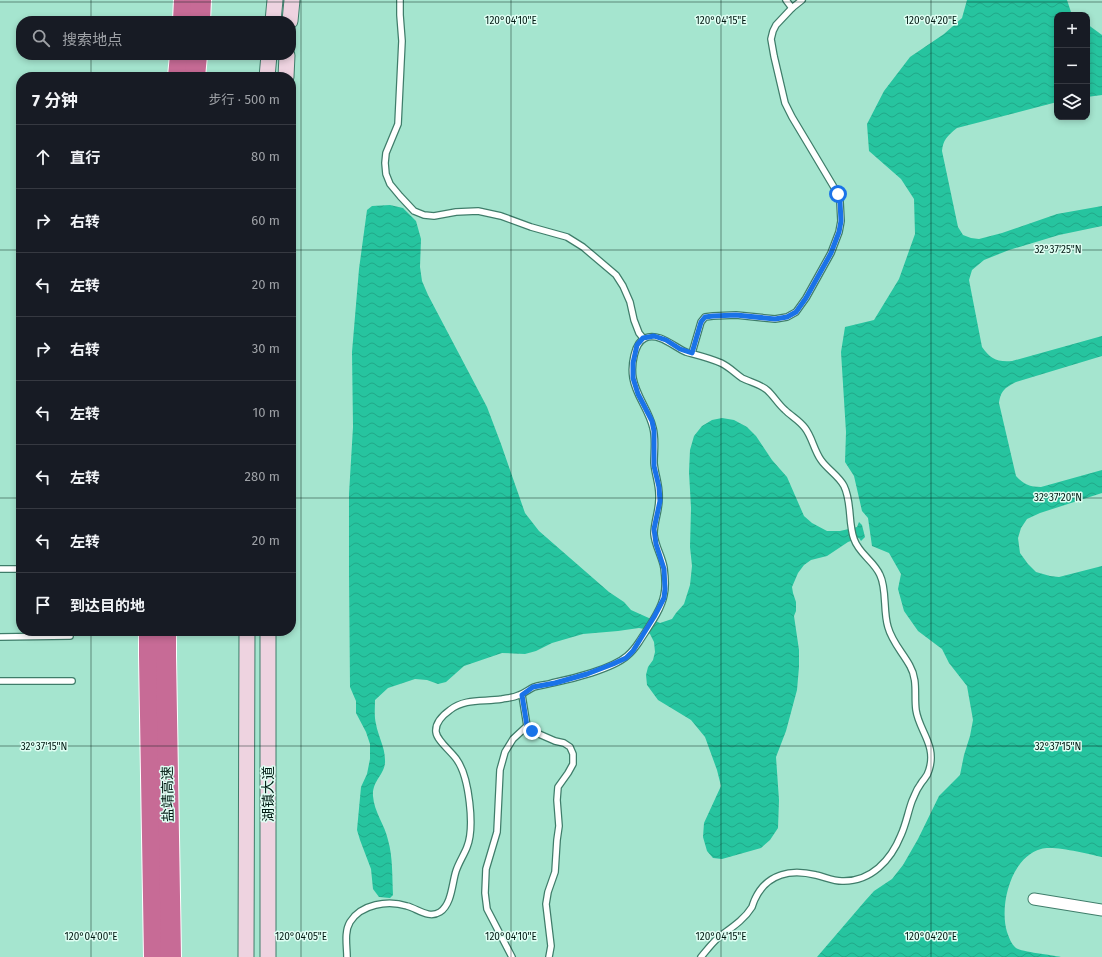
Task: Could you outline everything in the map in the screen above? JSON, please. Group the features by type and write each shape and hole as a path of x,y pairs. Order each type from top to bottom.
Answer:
{"highway":[{"path":"183,16 184,0"},
{"path":"200,16 201,0"},
{"path":"178,72 180,60"},
{"path":"195,72 197,60"},
{"name":"盐靖高速","path":"149,636 154,957"},
{"name":"盐靖高速","path":"166,636 171,957"}],"main road":[{"path":"273,16 275,0"},
{"path":"290,16 292,0"},
{"path":"267,72 269,60"},
{"path":"286,72 287,60"},
{"name":"湖镇大道","path":"246,957 247,636"},
{"name":"湖镇大道","path":"268,636 268,957"}],"street":[{"path":"1034,899 1102,910"}],"lane":[{"path":"400,0 402,42 398,124 386,154 385,163 386,174 390,184 414,211 424,215 434,216 456,212 478,211 501,216 531,227 567,237 583,246 616,276 623,286 630,302 634,320 639,333 643,338"},
{"path":"786,0 792,8"},
{"path":"692,353 701,322 705,317 736,315 775,319 787,317 796,312 806,298 831,253 839,232 841,221 838,194 785,103 771,39 776,24 802,0"},
{"path":"347,957 346,933 349,923 357,914 366,908 376,904 404,905 431,915 438,913 445,908 456,869 471,836 472,818 465,777 460,764 438,738 436,730 438,722 448,711 460,704 474,701 500,700 522,695 533,687 568,679 613,664 626,658 633,651 664,598 664,569 656,544 654,529 660,501 659,487 654,466 654,431 652,421 638,394 633,378 633,363 637,345 643,338 654,336 666,340 680,349 723,363 740,377 766,389 783,408 797,419 805,428 820,459 835,474 844,486 847,496 850,526 854,543 861,553 879,572 882,580 886,624 893,641 911,666 915,677 916,711 919,722 928,738 931,753 931,767 918,787 907,814 903,831 896,847 887,861 872,873 858,880 833,880 796,872 769,880 757,894 751,909 734,927 715,941 701,957"},
{"path":"0,569 16,569"},
{"path":"0,637 70,636"},
{"path":"0,681 72,681"},
{"path":"522,695 527,726 532,731 555,741 564,743 570,747 573,754 573,764 568,774 558,787 557,800 559,826 555,872 548,892 546,904 552,946 549,957"},
{"path":"512,957 487,909 485,893 486,869 497,832 500,770 505,752 513,739 527,726"}],"water":[{"path":"967,0 1067,0 1071,12 1054,12 1054,103 957,128 946,138 942,151 958,227 963,235 971,238 979,239 1002,233 1057,214 1102,206 1102,226 1059,235 1009,250 984,260 972,270 969,280 982,347 994,359 1012,361 1102,336 1102,356 1016,382 1004,390 999,403 1016,476 1024,483 1030,486 1041,487 1102,470 1102,493 1040,513 1027,519 1021,528 1018,538 1020,553 1036,572 1059,577 1102,566 1102,857 1062,849 1041,849 1031,854 1022,862 1010,883 1006,896 1005,921 1007,932 1013,945 1024,951 1061,957 817,957 874,891 892,879 903,865 918,839 939,796 960,775 973,720 967,686 949,663 942,649 918,631 904,611 898,589 901,574 889,553 872,546 868,518 862,511 854,476 845,462 846,432 841,352 845,327 874,320 899,279 915,234 914,199 901,179 869,151 867,124 884,91 910,57 944,34 962,18"},
{"path":"1090,26 1102,35 1102,95 1090,97"},
{"path":"390,205 403,208 416,221 421,239 420,267 422,281 487,407 525,513 539,531 609,592 624,602 631,610 660,623 672,619 684,604 690,585 692,566 690,547 690,450 694,436 702,426 712,420 722,418 734,420 747,427 756,436 772,460 787,477 804,516 812,523 827,531 840,531 857,527 859,522 862,525 865,537 861,541 859,538 848,542 827,556 811,560 804,565 798,573 792,587 796,602 796,611 794,616 799,650 797,690 786,731 776,757 779,800 778,828 770,840 761,848 722,859 713,858 707,851 703,837 704,823 721,786 717,770 705,737 691,720 658,700 647,685 646,675 655,652 654,642 650,634 644,629 639,628 583,634 552,643 536,651 525,654 502,653 464,666 446,682 438,684 427,680 415,679 388,688 375,700 375,721 384,751 385,765 373,790 373,796 375,808 387,834 390,847 393,895 390,898 379,897 373,889 371,869 357,830 361,787 367,774 370,759 370,744 366,732 356,713 356,701 350,687 349,494 353,427 352,352 359,269 367,210 372,206"}],"route":[{"path":"532,731 527,726 522,695 533,687 555,683 587,674 626,658 633,651 664,598 664,569 656,544 654,529 660,501 659,487 654,466 654,431 652,421 638,394 633,378 633,363 637,345 643,338 654,336 666,340 680,349 692,353 701,322 705,317 736,315 775,319 787,317 796,312 806,298 831,253 839,232 841,221 838,194"}]}
